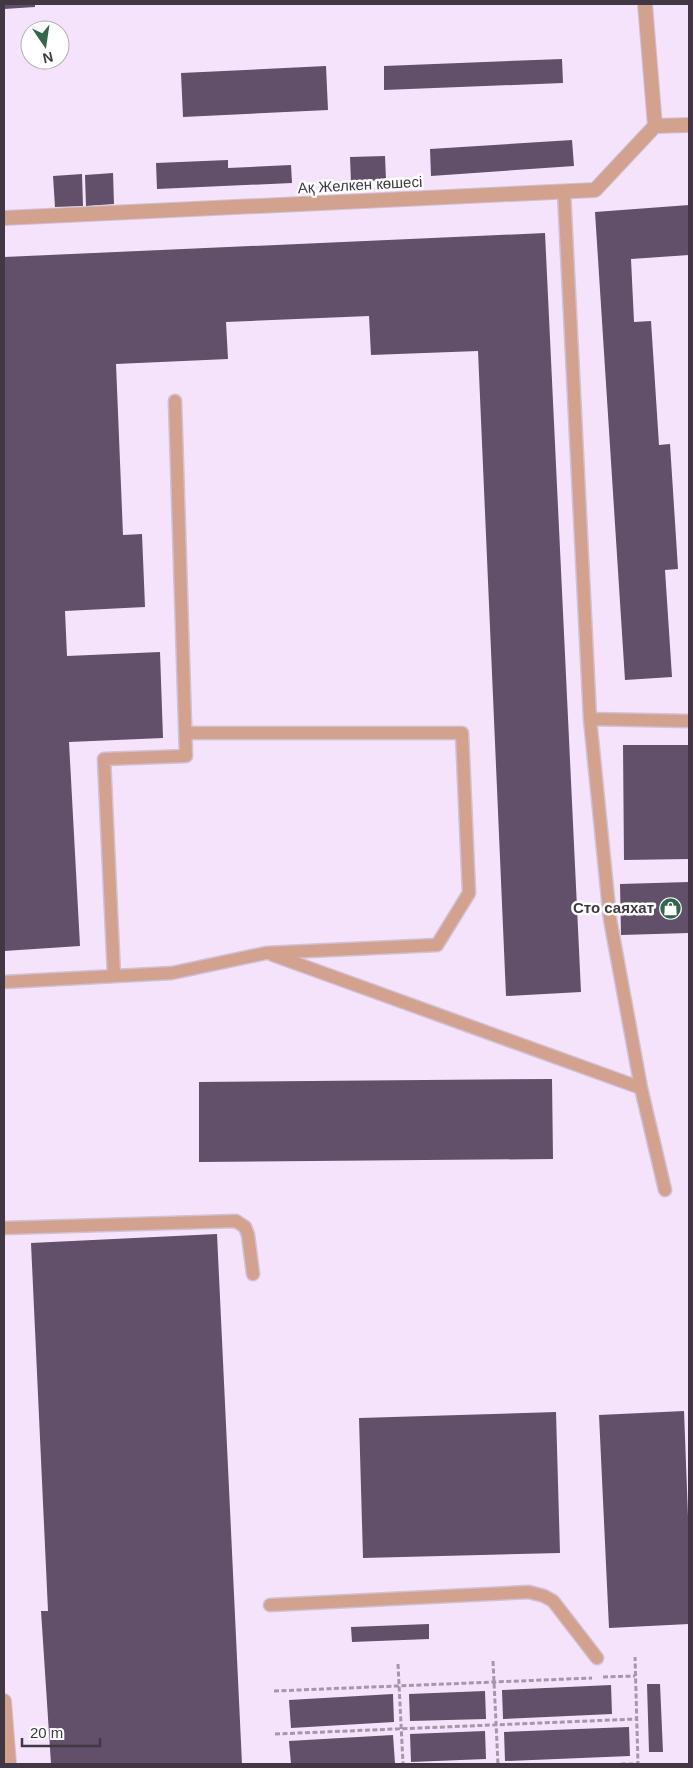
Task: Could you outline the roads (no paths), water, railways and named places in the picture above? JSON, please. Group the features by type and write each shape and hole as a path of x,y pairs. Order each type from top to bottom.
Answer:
{"street":[{"path":"645,4 655,126 689,125"},
{"name":"Ақ Желкен көшесі","path":"4,218 595,190 655,126"},
{"path":"4,1701 9,1764"}],"lane":[{"path":"564,192 590,719 610,919 641,1088 665,1190"},
{"path":"114,976 104,759 186,756 175,401"},
{"path":"590,719 689,721"},
{"path":"4,982 172,973 266,953 437,945 469,893 462,733 186,733"},
{"path":"266,953 641,1088"},
{"path":"4,1228 236,1222 245,1227 248,1235 253,1274"},
{"path":"270,1605 529,1592 544,1596 553,1601 597,1658"}],"place":[{"name":"Сто саяхат","path":"670,908"}]}
